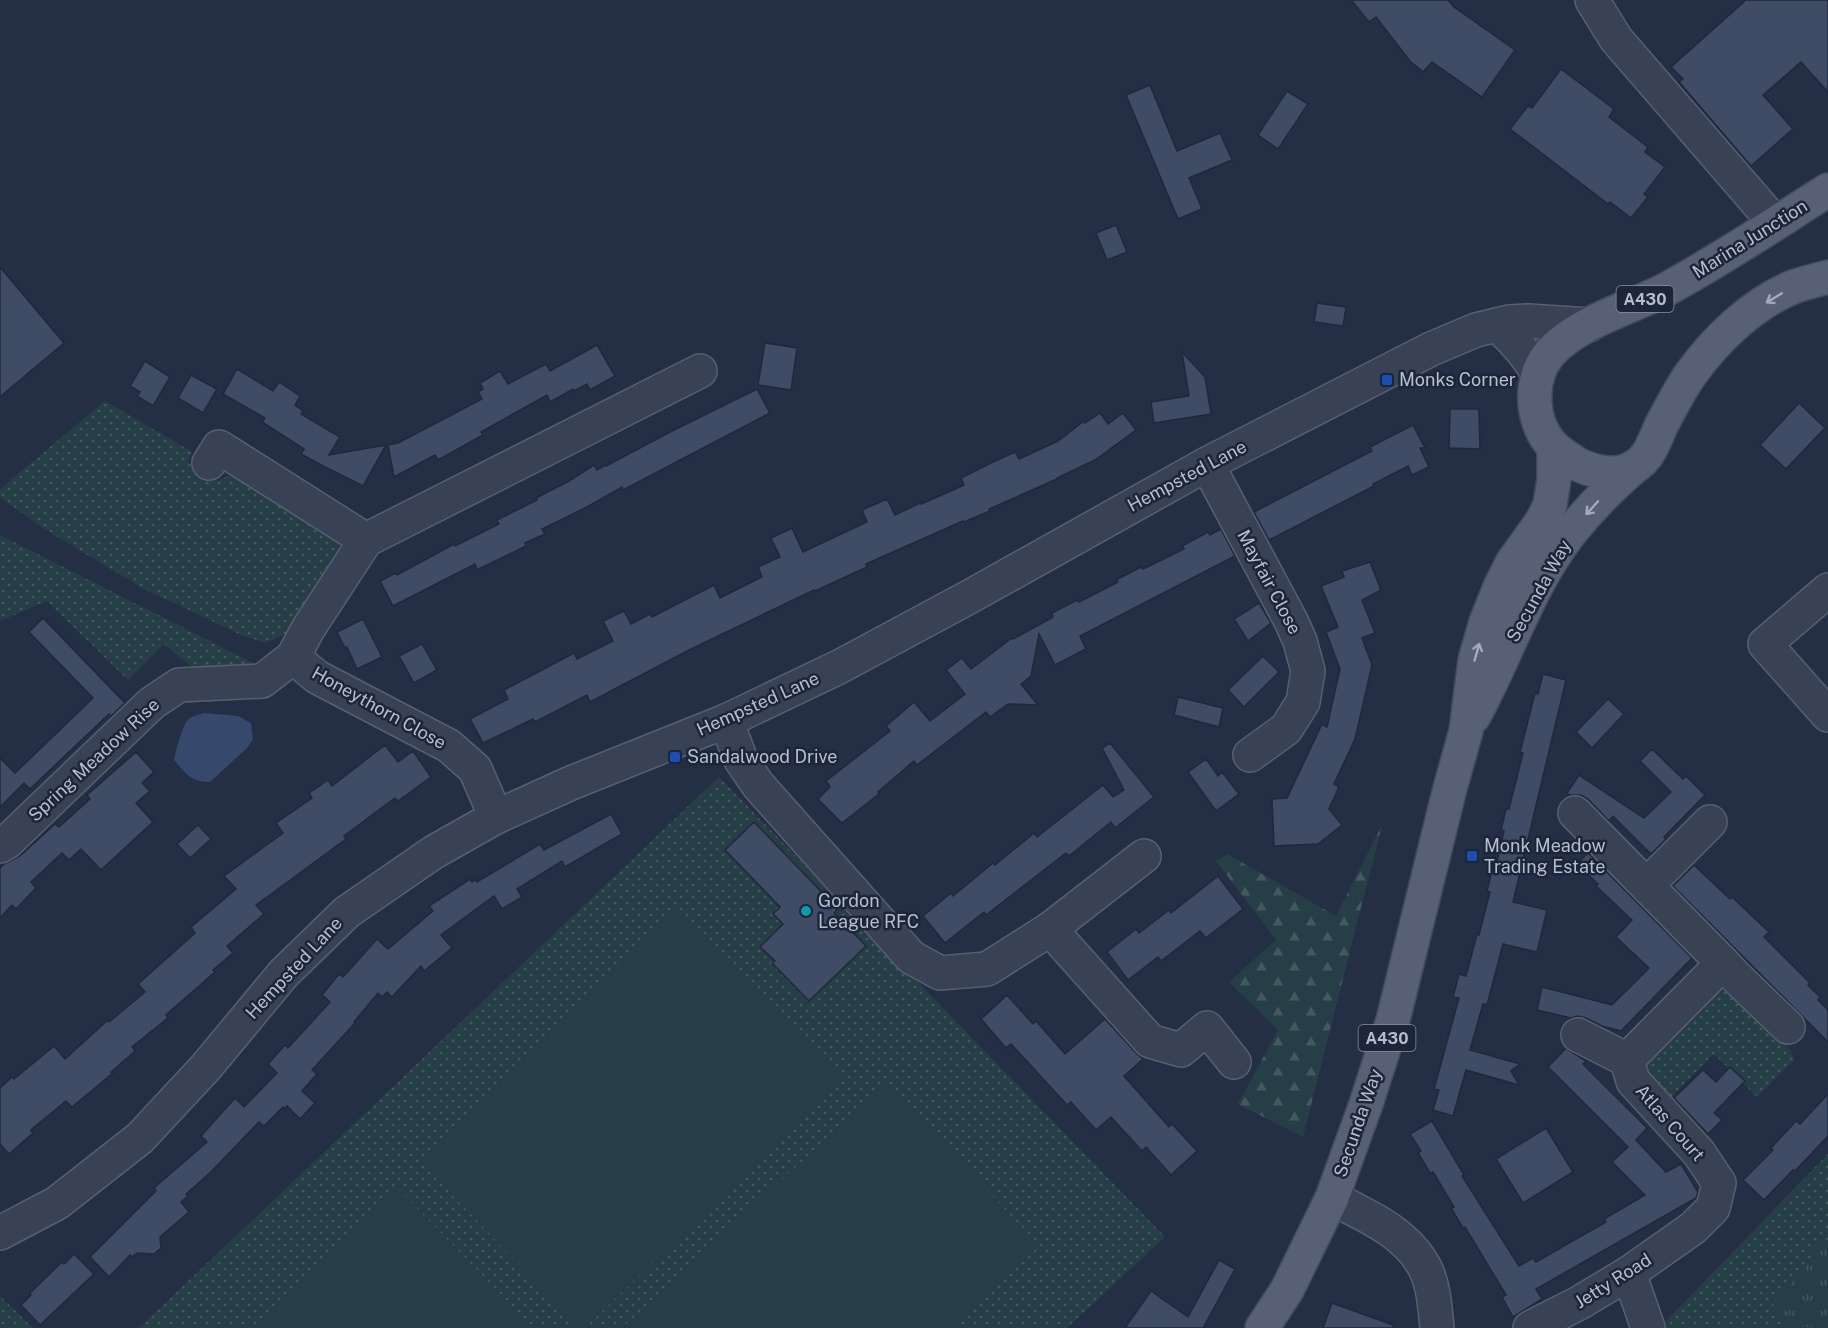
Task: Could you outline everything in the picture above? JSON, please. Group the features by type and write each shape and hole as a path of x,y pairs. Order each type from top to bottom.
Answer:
{"main road":[{"name":"Marina Junction","path":"1634,467 1615,473 1590,470 1570,460 1554,448 1543,432 1536,415 1534,392 1545,358 1558,344 1695,273 1828,190"},
{"name":"A430","path":"1634,467 1647,454 1692,372 1738,322 1787,291 1828,277"},
{"name":"Secunda Way","path":"1262,1328 1287,1290 1332,1198 1366,1104 1393,1020 1449,792 1467,731 1475,660 1486,622 1500,587 1512,563 1542,521 1550,505 1554,479 1554,448"},
{"name":"Secunda Way","path":"1467,731 1492,684 1531,598 1569,534 1595,504 1634,467"}],"street":[{"path":"1592,0 1616,39 1775,223"},
{"name":"Hempsted Lane","path":"0,1233 57,1203 140,1138 206,1067 284,973 347,912 434,852 496,817 571,783 726,721 839,667 1207,464 1463,334 1497,325 1528,321 1589,326"},
{"path":"1497,325 1518,344 1538,374"},
{"path":"209,463 219,447 366,540 700,371"},
{"name":"Mayfair Close","path":"1207,464 1291,621 1300,640 1308,671 1303,702 1286,729 1250,755"},
{"name":"Honeythorn Close","path":"366,540 308,629 293,657 317,677 449,746 475,770 496,817"},
{"path":"1828,590 1765,644 1828,715"},
{"name":"Spring Meadow Rise","path":"0,846 7,842 152,703 179,685 262,681 293,657"},
{"path":"726,721 741,760 758,785 911,957 940,973 987,969 1050,929 1144,856"},
{"path":"1575,813 1788,1027"},
{"path":"1647,885 1710,822"},
{"path":"1050,929 1150,1041 1181,1050 1207,1028 1234,1062"},
{"path":"1578,1035 1627,1060 1724,963"},
{"name":"Atlas Court","path":"1627,1060 1633,1081 1699,1153 1719,1184 1713,1208 1693,1228"},
{"path":"1332,1198 1382,1224 1411,1246 1426,1270 1434,1299 1437,1328"},
{"name":"Jetty Road","path":"1530,1328 1579,1303 1629,1273 1693,1228"},
{"path":"1629,1273 1648,1328"}],"green space":[{"path":"105,401 192,452 187,462 218,481 235,472 330,523 340,543 336,566 293,630 263,642 241,635 144,589 41,527 0,497 0,489"},
{"path":"0,535 263,668 242,673 191,666 164,644 128,680 47,601 0,621"},
{"path":"719,777 1165,1237 1067,1328 139,1328"},
{"path":"1382,825 1303,1137 1238,1104 1278,1030 1229,982 1276,940 1216,861 1227,854 1336,916"},
{"path":"679,910 843,1078 585,1328 581,1328 419,1161"},
{"path":"1720,990 1733,994 1790,1050 1794,1060 1757,1097 1714,1054 1669,1099 1645,1070 1646,1064 1714,992"},
{"path":"887,1082 1039,1246 951,1328 622,1328"},
{"path":"1828,1154 1828,1328 1667,1328 1665,1322"},
{"path":"396,1187 534,1328 252,1328"},
{"path":"1820,1239 1828,1240 1828,1328 1789,1326 1775,1316 1773,1302 1805,1270"},
{"path":"0,1296 33,1328 0,1328"}],"water":[{"path":"204,713 238,716 251,723 253,739 247,748 210,782 193,778 185,773 174,760 185,725 189,719"}],"building":[{"path":"1351,0 1448,0 1454,7 1515,50 1482,97 1432,62 1423,72 1410,61 1376,17 1369,22"},
{"path":"1746,0 1828,0 1828,92 1801,62 1763,95 1793,129 1751,166 1679,82 1683,79 1671,67"},
{"path":"1561,69 1614,109 1609,117 1648,147 1645,152 1665,167 1644,194 1648,197 1631,218 1610,202 1608,204 1510,129 1528,106 1532,108"},
{"path":"1150,85 1177,151 1220,133 1232,160 1189,178 1202,209 1178,219 1126,95"},
{"path":"1287,91 1308,104 1278,149 1258,135"},
{"path":"1116,225 1127,252 1107,260 1096,233"},
{"path":"0,267 64,343 0,397"},
{"path":"1317,303 1346,307 1343,326 1314,322"},
{"path":"765,343 797,348 791,390 758,385"},
{"path":"597,345 615,376 590,390 587,384 550,402 547,395 481,432 483,435 438,460 435,455 394,477 388,445 398,443 482,399 478,392 483,389 480,383 500,371 508,384 546,364 550,371"},
{"path":"1182,352 1205,377 1211,414 1154,423 1151,402 1189,396"},
{"path":"145,361 170,377 153,406 137,396 140,392 130,386"},
{"path":"237,369 273,391 279,382 300,396 295,405 303,411 301,414 340,437 329,455 386,445 363,486 301,454 304,449 262,422 265,418 223,394"},
{"path":"191,375 217,389 203,413 178,398"},
{"path":"757,389 770,413 623,490 622,487 542,529 545,534 525,543 526,546 477,570 475,564 393,606 380,581 396,573 397,575 454,544 455,546 499,524 497,520 537,500 536,498 594,465 597,470 606,466"},
{"path":"1799,403 1825,428 1786,469 1760,445"},
{"path":"1450,409 1479,409 1480,449 1449,448"},
{"path":"1100,413 1108,424 1123,413 1136,430 1095,460 1057,479 989,509 990,511 866,564 867,567 691,649 590,702 587,695 535,722 533,719 483,743 470,719 508,699 504,690 574,653 577,659 613,641 603,621 624,611 631,624 650,614 652,617 714,585 720,598 762,577 758,567 780,557 771,538 792,528 803,552 867,522 862,510 887,499 895,515 964,485 961,478 1015,452 1019,459 1058,441 1084,421 1085,423"},
{"path":"1413,425 1425,448 1420,448 1429,467 1412,475 1408,466 1269,540 1254,512 1372,451 1370,447"},
{"path":"1221,529 1235,556 1080,636 1086,649 1055,665 1039,634 1031,676 1021,684 1038,705 1008,704 990,717 986,712 917,765 914,761 878,792 879,794 842,823 818,799 830,787 826,781 890,731 886,726 914,702 930,721 965,694 946,670 962,658 971,669 1012,638 1053,617 1052,613 1118,582 1116,580 1141,567 1143,569 1184,549 1182,546 1208,532 1210,535"},
{"path":"1370,562 1381,590 1362,600 1375,633 1362,638 1372,665 1355,739 1334,784 1339,787 1329,809 1342,825 1318,844 1274,846 1272,799 1287,798 1322,724 1327,727 1340,669 1326,632 1338,627 1321,586 1344,577 1342,571"},
{"path":"1259,603 1271,623 1248,641 1234,619"},
{"path":"43,618 125,703 111,716 109,714 30,789 24,783 0,807 0,758 15,773 93,698 29,632"},
{"path":"363,619 382,657 357,669 337,632"},
{"path":"422,644 437,670 414,683 399,656"},
{"path":"1263,656 1279,672 1244,707 1228,690"},
{"path":"1543,674 1566,680 1513,902 1547,910 1537,952 1503,944 1487,1005 1483,1004 1470,1050 1520,1064 1511,1071 1519,1085 1466,1070 1453,1116 1433,1110 1439,1090 1434,1089 1459,998 1453,997 1459,974 1466,976 1477,934 1479,935 1490,892 1487,891 1492,870 1495,871 1504,831 1501,830 1506,809 1509,809 1535,693 1538,694"},
{"path":"1178,697 1223,708 1219,727 1174,715"},
{"path":"1608,699 1624,714 1592,748 1576,732"},
{"path":"1110,743 1154,797 1115,828 1111,822 1069,856 1066,853 986,915 984,912 945,943 923,916 951,893 953,896 993,863 995,865 1034,833 1037,837 1103,785 1113,797 1124,790 1102,748"},
{"path":"385,745 398,762 413,751 431,777 398,801 395,798 344,836 346,839 256,905 264,914 227,946 233,953 213,970 215,972 166,1015 168,1018 132,1047 135,1051 111,1072 113,1073 72,1107 66,1101 31,1130 33,1133 9,1154 0,1144 0,1088 54,1046 65,1059 108,1020 109,1022 145,992 138,984 195,933 191,927 236,889 224,876 283,833 276,823 312,798 309,793 328,780 332,786"},
{"path":"1652,749 1683,779 1686,776 1705,795 1664,837 1666,839 1651,854 1613,816 1609,821 1588,799 1581,795 1567,793 1579,775 1644,818 1671,792 1640,761"},
{"path":"136,752 154,772 142,783 150,791 136,803 153,822 101,870 81,849 69,860 62,853 31,882 36,888 16,909 12,905 0,918 0,868 20,856 55,824 59,827 90,799 87,795"},
{"path":"1206,759 1218,776 1222,772 1239,794 1216,811 1188,772"},
{"path":"611,814 622,834 565,867 562,861 517,889 522,897 502,909 494,896 441,935 452,948 424,971 421,966 392,997 387,992 382,997 378,993 355,1023 312,1070 317,1074 302,1091 315,1103 300,1119 287,1106 285,1109 283,1107 264,1126 259,1122 210,1173 186,1194 188,1196 181,1202 189,1212 160,1237 161,1248 154,1254 137,1253 132,1257 130,1255 109,1277 90,1257 156,1191 154,1188 207,1142 201,1136 235,1098 244,1107 277,1073 268,1064 285,1045 288,1048 330,1002 322,995 339,974 343,977 377,939 388,949 433,911 429,906 470,879 472,882 475,879 477,882 540,844 544,850"},
{"name":"Gordon League RFC","path":"754,822 838,909 834,913 866,946 809,1001 772,963 775,961 760,947 783,924 773,914 780,907 725,850"},
{"path":"198,825 211,839 190,858 177,844"},
{"path":"1588,853 1692,958 1621,1031 1578,1016 1571,1018 1537,1010 1542,987 1612,1005 1649,968 1616,937 1632,920 1596,886 1598,884 1577,864"},
{"path":"1694,865 1769,932 1764,937 1810,983 1808,985 1820,997 1818,1000 1828,1010 1828,1042 1673,886"},
{"path":"1218,876 1243,909 1206,938 1200,931 1161,961 1158,957 1128,980 1107,952 1136,929 1139,933 1169,910 1171,913"},
{"path":"1007,995 1033,1024 1036,1021 1065,1054 1105,1019 1143,1059 1124,1076 1169,1127 1172,1124 1197,1151 1171,1175 1146,1147 1142,1151 1111,1117 1096,1130 1071,1102 1067,1105 1011,1044 1006,1048 981,1019"},
{"path":"1566,1048 1586,1061 1583,1064 1647,1128 1636,1140 1666,1172 1681,1164 1698,1192 1696,1198 1536,1289 1542,1299 1513,1317 1502,1297 1506,1295 1451,1208 1454,1207 1433,1172 1430,1173 1418,1153 1421,1151 1410,1134 1432,1121 1464,1175 1462,1176 1519,1266 1533,1258 1536,1262 1606,1222 1604,1219 1645,1195 1612,1162 1628,1147 1548,1067"},
{"path":"1730,1067 1745,1081 1714,1113 1722,1120 1708,1134 1674,1098 1703,1070 1716,1082"},
{"path":"1828,1094 1828,1136 1764,1200 1743,1180 1773,1150 1771,1148 1796,1121 1800,1124"},
{"path":"1546,1128 1573,1172 1523,1203 1496,1159"},
{"path":"74,1254 94,1274 40,1325 21,1305 62,1262 64,1264"},
{"path":"1219,1260 1235,1269 1203,1328 1125,1328 1151,1291 1188,1317"},
{"path":"1332,1303 1393,1325 1393,1328 1323,1328"}],"place":[{"name":"Monks Corner","path":"1387,380"},
{"name":"Sandalwood Drive","path":"675,757"},
{"name":"Monk Meadow Trading Estate","path":"1472,856"},
{"name":"Gordon League RFC","path":"806,911"}]}
